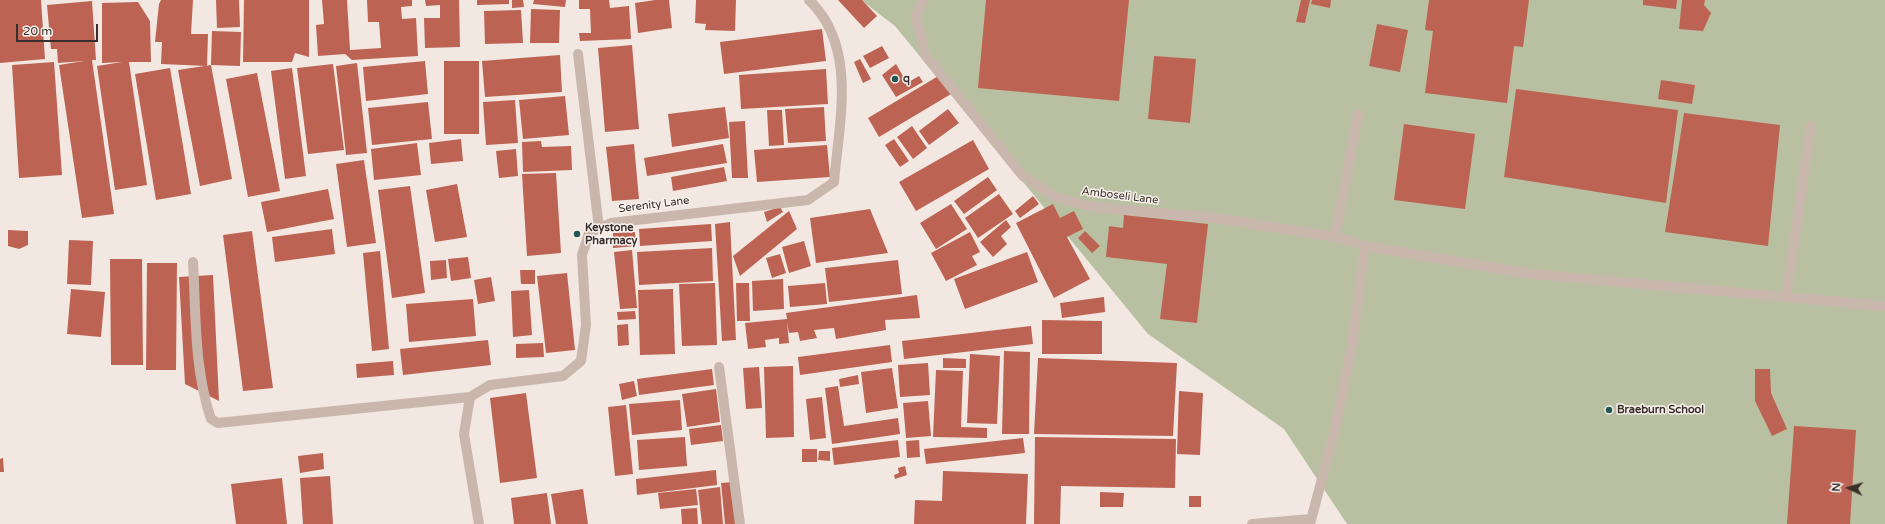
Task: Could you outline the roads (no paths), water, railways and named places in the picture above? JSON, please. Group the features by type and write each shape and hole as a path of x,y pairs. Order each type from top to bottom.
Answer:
{"street":[{"name":"Serenity Lane","path":"470,397 490,385 563,376 581,361 586,325 582,255 589,233 611,223 808,200 834,182 842,123 842,73 830,27 809,0"},
{"name":"Amboseli Lane","path":"922,0 918,21 926,56 1023,176 1057,198 1094,207 1215,218 1335,237 1365,246 1531,274 1885,306"},
{"path":"578,54 599,228"},
{"path":"1335,237 1358,114"},
{"path":"1786,297 1811,126"},
{"path":"1252,524 1310,522 1334,433 1352,346 1365,246"},
{"path":"194,262 199,365 207,407 211,419 218,423 470,397 464,434 479,524"},
{"path":"719,367 740,524"}],"place":[{"name":"q","path":"895,79"},
{"name":"Keystone Pharmacy","path":"577,234"},
{"name":"Braeburn School","path":"1609,410"}]}
